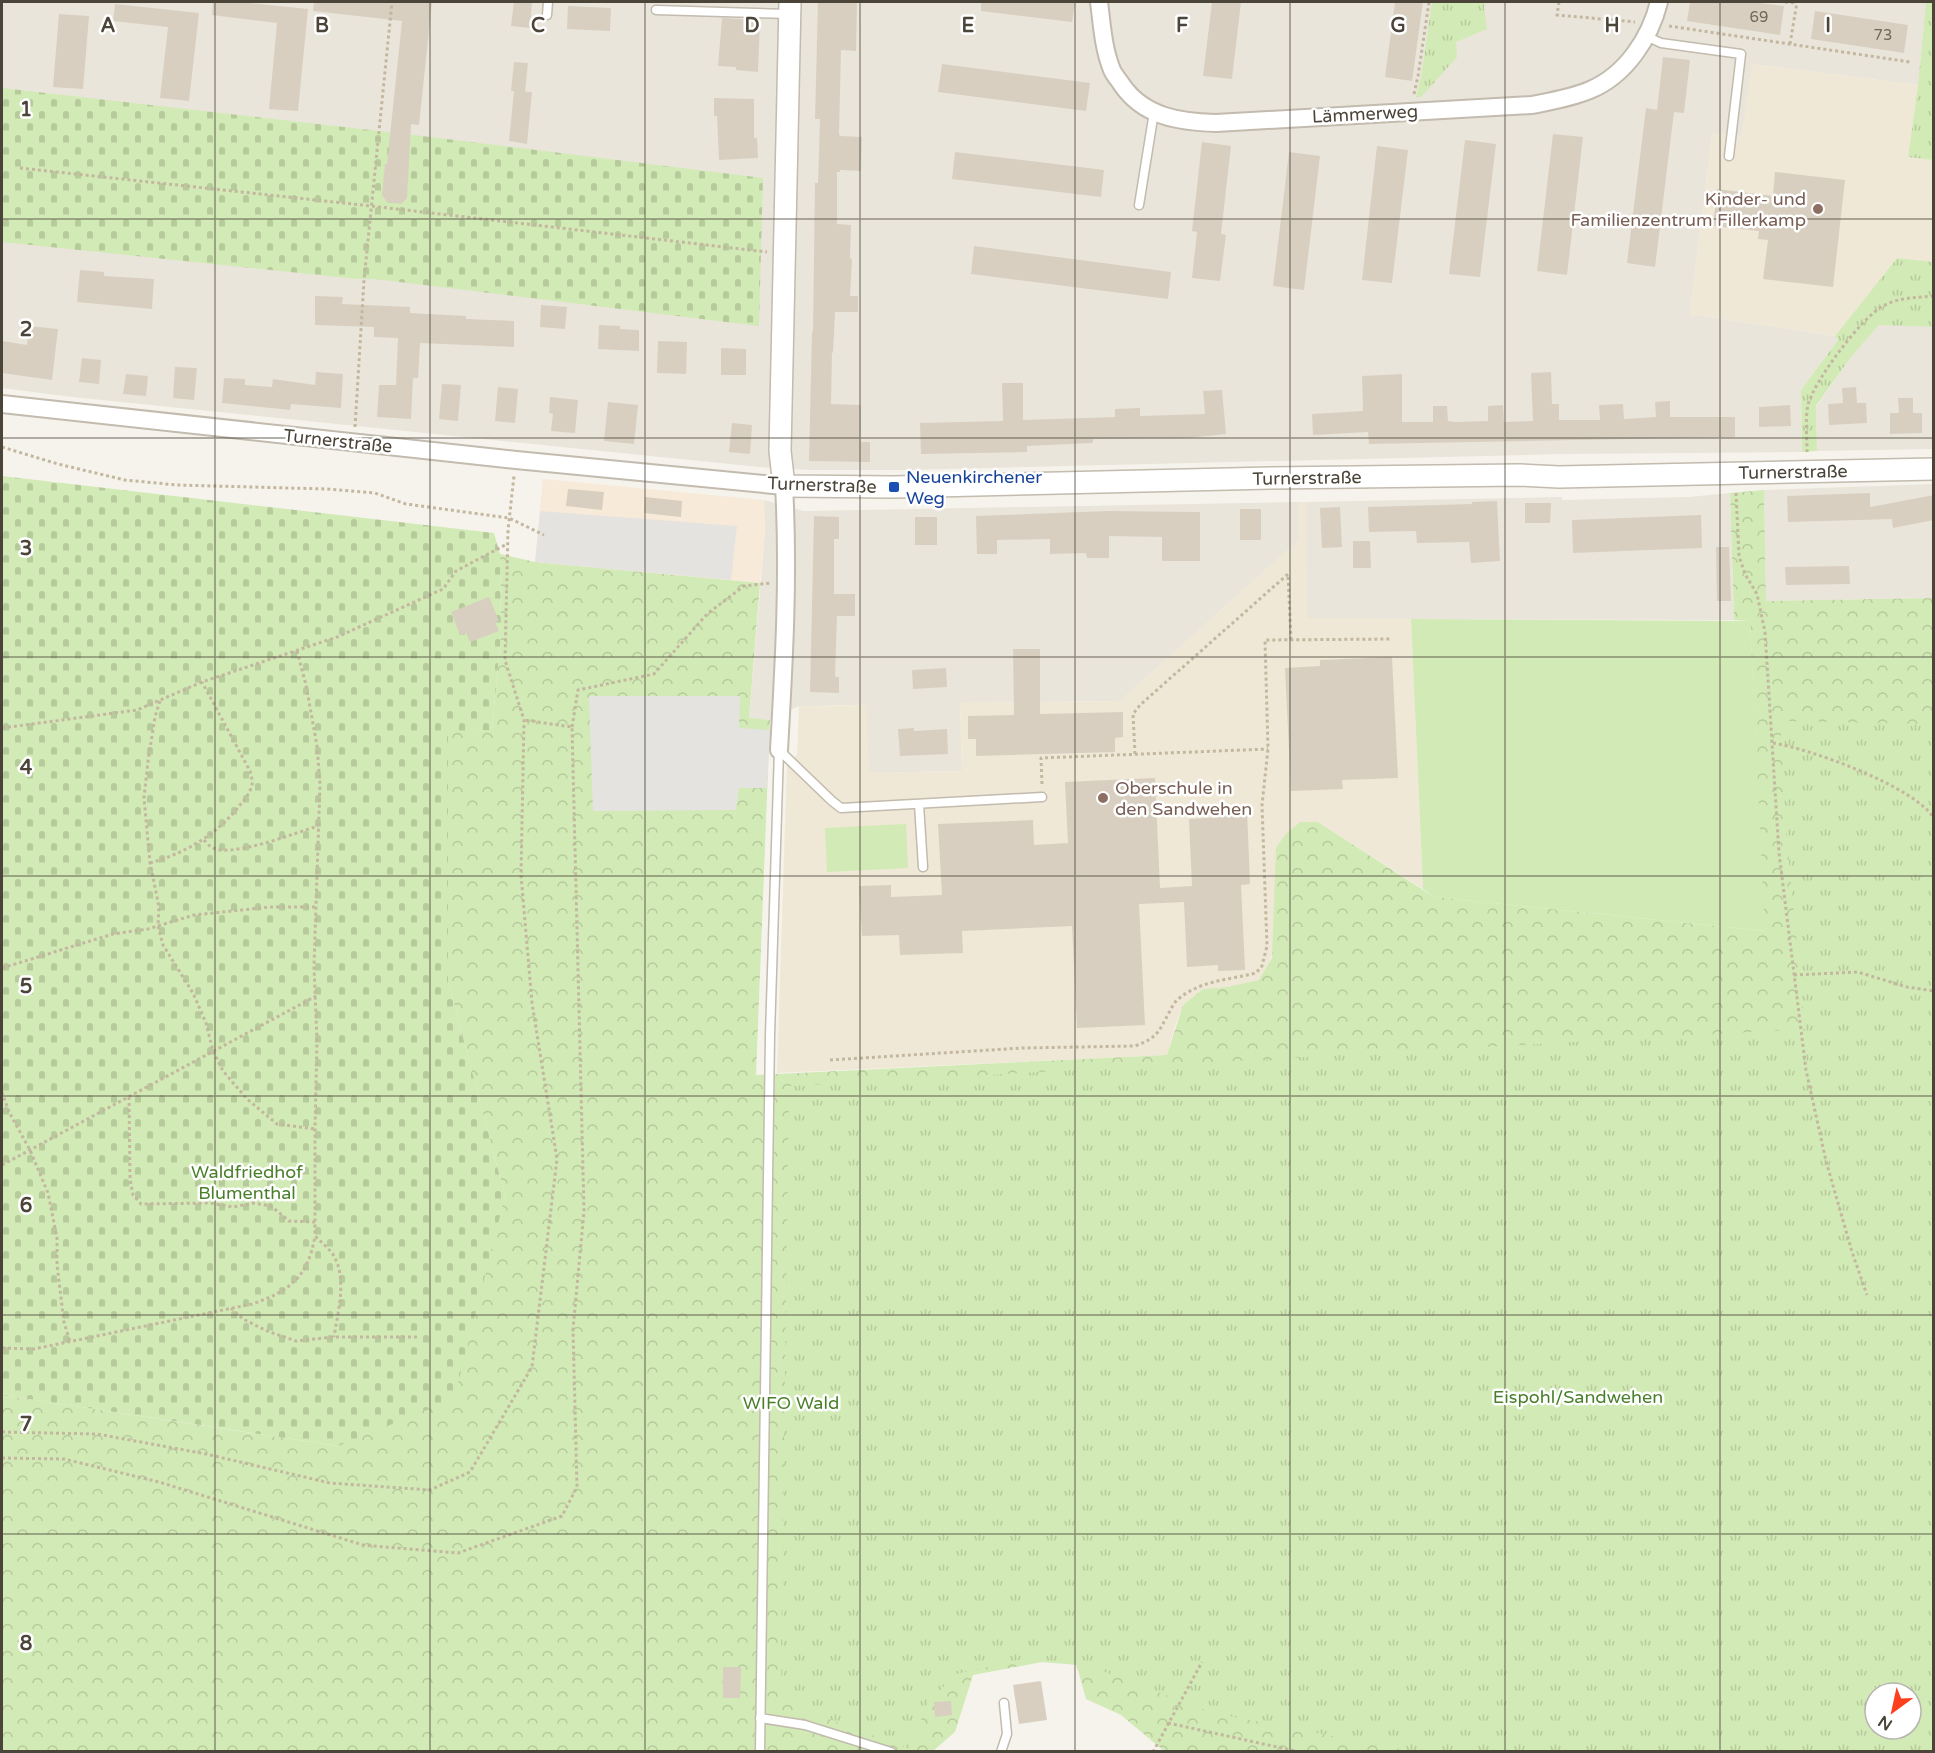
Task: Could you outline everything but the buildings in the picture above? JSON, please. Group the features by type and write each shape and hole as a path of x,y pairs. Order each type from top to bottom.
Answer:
{"street":[{"name":"Lämmerweg","path":"1099,2 1103,34 1112,70 1125,90 1142,106 1165,117 1189,122 1216,123 1532,105 1560,100 1591,90 1607,81 1637,51 1649,30 1659,2"},
{"path":"779,750 785,582 786,514 780,451 790,8"},
{"name":"Turnerstraße","path":"2,404 516,460 784,486 905,487 1271,478 1519,475 1559,477 1934,469"}],"lane":[{"path":"547,15 548,2"},
{"path":"657,10 790,8"},
{"path":"1649,30 1661,43 1741,54 1729,156"},
{"path":"1139,205 1154,112"},
{"path":"779,750 841,808 1042,797"},
{"path":"759,1752 770,1035 779,750"},
{"path":"919,804 923,867"},
{"path":"1001,1752 1007,1734 1004,1703"},
{"path":"760,1719 805,1725 891,1752"}],"path":[{"path":"354,442 364,280 392,2"},
{"path":"1410,112 1429,2"},
{"path":"1559,2 1557,15 1649,30 1790,44 1910,62"},
{"path":"1785,2 1797,2 1790,44"},
{"path":"20,168 784,253"},
{"path":"1807,472 1808,406 1817,382 1866,318 1881,307 1898,299 1934,296"},
{"path":"2,447 58,464 125,480 177,485 327,489 375,493 406,504 509,518 544,535"},
{"path":"2,1432 97,1434 206,1454 330,1483 430,1490 470,1472 532,1367 557,1159 532,1003 521,875 524,720 505,660 507,544 516,460"},
{"path":"1736,473 1739,556 1745,574 1757,594 1765,632 1779,853 1806,1070 1826,1161 1852,1252 1867,1294"},
{"path":"2,728 137,710 202,682 338,637 443,589 456,571 507,544"},
{"path":"1135,754 1133,714 1140,705 1288,574 1291,640"},
{"path":"2,1458 64,1459 149,1479 363,1545 458,1553 562,1516 577,1487 573,1329 584,1210 572,727 579,690 654,674 706,614 744,586 785,582"},
{"path":"830,1060 1022,1048 1135,1046 1151,1040 1160,1032 1175,1002 1192,989 1212,982 1256,974 1262,966 1267,946 1262,806 1268,748 1265,640 1390,639"},
{"path":"2,1348 34,1349 252,1304 277,1295 300,1278 313,1248 317,1082 315,907 320,784 306,685 297,651"},
{"path":"150,863 203,840 230,817 248,794 253,783 250,771 202,682"},
{"path":"160,700 148,761 144,798 150,863 159,907 158,926 163,945 193,993 206,1023 213,1051 223,1071 247,1100 277,1124 315,1129"},
{"path":"524,720 572,727"},
{"path":"1773,743 1795,746 1855,769 1910,796 1928,809 1934,818"},
{"path":"1042,797 1041,758 1268,748"},
{"path":"203,840 209,847 219,850 241,848 318,826"},
{"path":"2,968 113,934 148,929 194,915 270,907 315,907"},
{"path":"1794,975 1858,972 1907,987 1934,991"},
{"path":"2,1165 316,996"},
{"path":"2,1092 9,1112 30,1150 48,1193 57,1238 57,1265 64,1322 70,1342"},
{"path":"129,1097 130,1179 133,1195 141,1204 210,1203 233,1207 254,1203 271,1206 289,1221 315,1222"},
{"path":"315,1236 333,1254 340,1271 340,1298 334,1337"},
{"path":"231,1308 243,1319 267,1331 296,1341 334,1337 418,1337"},
{"path":"1153,1752 1202,1662"},
{"path":"1167,1723 1300,1752"}],"shaded area":[{"path":"2,2 1926,2 1918,85 1753,64 1742,137 1712,134 1690,314 1835,336 1838,340 1801,390 1802,452 1563,454 908,470 810,470 759,467 2,388"},
{"name":"Kinder- und Familienzentrum Fillerkamp","path":"1752,64 1918,85 1908,156 1933,160 1933,262 1897,258 1835,336 1690,314 1712,134 1742,137"},
{"path":"1879,324 1933,327 1933,449 1817,451 1816,407 1851,357"},
{"path":"543,479 764,500 765,532 760,583 535,562"},
{"path":"1933,484 1933,598 1766,601 1764,490"},
{"path":"1730,493 1734,620 1306,619 1306,502 1562,497 1562,500 1689,497"},
{"path":"764,500 804,511 1298,502 1298,541 1120,701 960,703 962,771 868,773 865,705 799,706 770,720 749,719 765,532"},
{"name":"Oberschule in den Sandwehen","path":"1298,502 1306,502 1307,618 1411,619 1423,889 1318,822 1266,972 1259,981 1203,989 1183,1005 1167,1055 777,1073 787,764 797,755 799,706 866,705 869,773 962,771 960,703 1120,701 1298,541"},
{"path":"540,511 737,526 731,580 535,562"},
{"path":"589,696 740,696 739,728 770,730 767,788 739,788 736,810 593,811"}],"green space":[{"path":"1432,2 1485,2 1487,29 1456,42 1457,57 1421,97 1416,97 1421,77"},
{"path":"1926,2 1934,2 1933,160 1908,157"},
{"path":"2,88 763,178 759,326 375,279 2,242"},
{"path":"1897,258 1933,262 1933,327 1879,325 1851,357 1816,406 1817,451 1802,452 1801,390 1838,340 1835,336"},
{"name":"Waldfriedhof Blumenthal","path":"2,476 494,533 500,554 501,635 492,730 448,732 448,981 505,1196 454,1399 338,1446 2,1395"},
{"name":"WIFO Wald","path":"1764,490 1766,601 1933,598 1933,1751 1164,1751 1121,1715 1086,1699 1074,1656 973,1675 955,1732 933,1751 2,1751 2,1395 337,1446 505,1196 448,981 448,731 492,730 501,635 500,554 535,562 760,583 749,718 770,720 756,1075 1167,1055 1183,1005 1203,989 1227,987 1259,980 1272,958 1276,848 1285,835 1300,822 1318,822 1434,897 1765,931 1750,621 1734,620 1730,493"},
{"path":"1411,619 1750,621 1766,931 1434,897 1423,889"},
{"name":"Eispohl/Sandwehen","path":"1780,721 1933,724 1933,1751 1411,1751 1213,1713 1089,1666 1018,1660 956,1674 928,1702 910,1749 791,1705 782,1692 789,1086 1805,1029 1786,829"},
{"path":"906,824 908,868 827,872 825,828"}],"place":[{"name":"Kinder- und Familienzentrum Fillerkamp","path":"1818,209"},
{"name":"Neuenkirchener Weg","path":"894,487"},
{"name":"Oberschule in den Sandwehen","path":"1103,798"}]}
